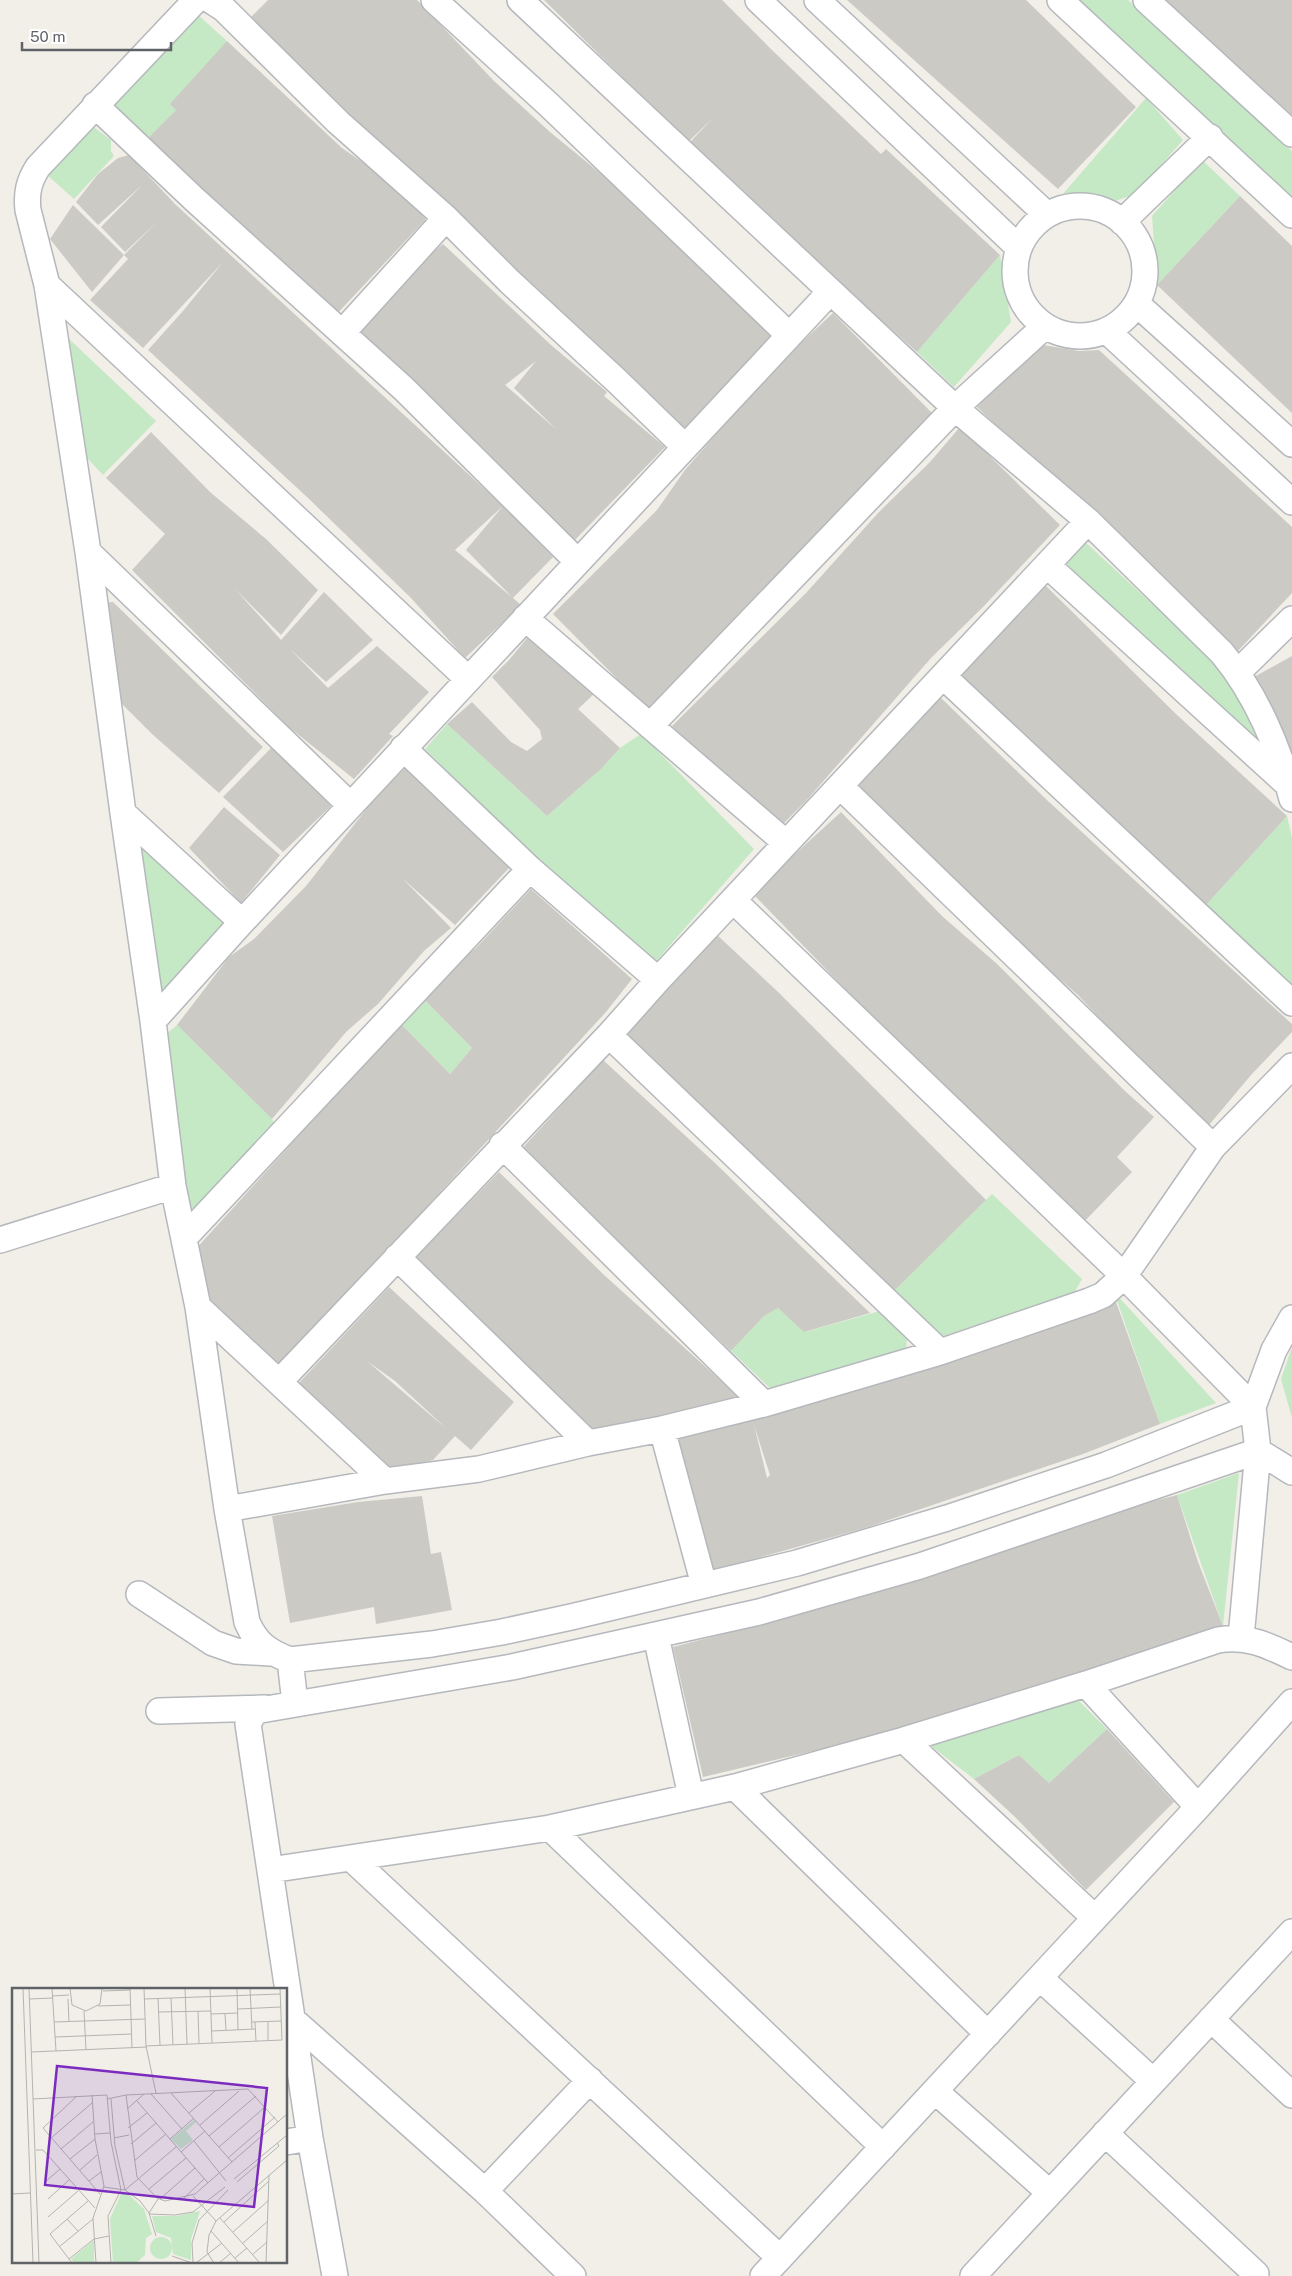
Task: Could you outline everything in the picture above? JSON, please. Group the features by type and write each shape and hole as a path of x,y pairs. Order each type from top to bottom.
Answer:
{"street":[{"path":"196,0 38,167 28,187 28,210 46,285 88,552 153,1020 173,1186 198,1307 227,1509 247,1622 252,1634 280,1656 296,1703"},
{"path":"210,0 224,9 338,122 446,218 510,282 685,447"},
{"path":"434,0 549,105 789,336"},
{"path":"520,0 956,408 1088,521 1222,653 1238,672 1265,725 1290,792"},
{"path":"758,0 1018,247"},
{"path":"817,0 1046,214"},
{"path":"1060,0 1292,215"},
{"path":"1146,0 1292,134"},
{"path":"95,105 194,200 404,388 578,562"},
{"path":"1122,222 1210,137"},
{"path":"1083,205 1102,209 1122,222 1132,232 1141,248 1145,267 1144,286 1137,304 1128,316 1107,331 1083,337 1063,335 1044,327 1028,312 1017,292 1014,269 1018,247 1029,228 1046,214 1064,207 1083,205"},
{"path":"342,334 446,218"},
{"path":"46,285 468,679"},
{"path":"153,1020 403,748 830,292"},
{"path":"1137,304 1292,444"},
{"path":"650,726 956,408 1044,327"},
{"path":"1107,331 1292,502"},
{"path":"280,1381 502,1145 609,1035 658,980 1088,521"},
{"path":"88,552 232,694 350,806"},
{"path":"1047,565 1290,792"},
{"path":"525,618 786,843"},
{"path":"1238,672 1292,619"},
{"path":"943,676 1292,1003"},
{"path":"403,748 530,869 658,980"},
{"path":"840,786 1213,1147"},
{"path":"123,813 242,922"},
{"path":"184,1238 530,869"},
{"path":"733,900 1124,1276 1253,1407"},
{"path":"609,1035 940,1352"},
{"path":"227,1509 385,1481 479,1469 588,1443 662,1430 764,1404 940,1352 1089,1301 1103,1294 1124,1276 1213,1147 1227,1130 1292,1066"},
{"path":"502,1145 764,1404"},
{"path":"0,1240 173,1186"},
{"path":"396,1258 588,1443"},
{"path":"198,1307 280,1381 385,1481"},
{"path":"1241,1638 1258,1451 1253,1407 1274,1350 1292,1318"},
{"path":"139,1594 213,1642 236,1651 280,1656 423,1645 502,1632 797,1563 947,1518 1106,1465 1253,1407"},
{"path":"662,1430 704,1585"},
{"path":"1258,1451 1292,1472"},
{"path":"158,1711 265,1708 494,1670 656,1636 809,1599 975,1548 1258,1451"},
{"path":"797,1563 809,1599"},
{"path":"656,1636 691,1796"},
{"path":"270,1870 550,1828 735,1788 904,1740 1086,1684 1218,1640 1241,1638 1262,1643 1292,1657"},
{"path":"1086,1684 1198,1808"},
{"path":"763,2276 1198,1808 1292,1702"},
{"path":"265,1708 252,1714 248,1724 293,2020 298,2140 335,2276"},
{"path":"904,1740 1095,1918"},
{"path":"735,1788 988,2034"},
{"path":"550,1828 884,2147"},
{"path":"352,1859 780,2258"},
{"path":"973,2276 1292,1932"},
{"path":"1040,1978 1153,2081"},
{"path":"1211,2019 1292,2095"},
{"path":"293,2020 485,2191 573,2276"},
{"path":"485,2191 590,2080"},
{"path":"935,2091 1050,2193"},
{"path":"1105,2134 1256,2274"}],"green space":[{"path":"1074,0 1128,0 1292,151 1292,204"},
{"path":"198,15 227,41 176,110 146,140 113,102"},
{"path":"1146,98 1183,140 1136,194 1115,201 1062,195"},
{"path":"91,125 111,140 111,151 114,156 74,199 46,174"},
{"path":"1202,160 1240,196 1157,285 1152,216"},
{"path":"1000,255 1011,322 954,387 917,352"},
{"path":"68,338 156,421 103,475 73,443 61,339"},
{"path":"1083,540 1214,661 1237,693 1251,723 1262,755 1056,576 1070,549"},
{"path":"447,724 547,816 601,769 620,748 641,734 754,849 651,967 518,841 425,749"},
{"path":"1287,816 1292,838 1292,991 1205,906"},
{"path":"142,839 229,920 163,993 152,985 132,846"},
{"path":"420,995 472,1048 450,1074 402,1025"},
{"path":"177,1025 272,1119 277,1128 198,1210 185,1205 164,1036"},
{"path":"992,1194 1082,1279 1074,1293 943,1336 893,1292"},
{"path":"1114,1292 1216,1403 1160,1424"},
{"path":"778,1308 805,1332 880,1311 907,1338 906,1349 771,1389 731,1351 764,1316"},
{"path":"1292,1347 1292,1418 1281,1379"},
{"path":"1239,1473 1223,1626 1177,1495"},
{"path":"1077,1699 1107,1729 1049,1783 1019,1755 974,1779 931,1746 983,1727"}],"building":[{"path":"268,0 417,0 494,81 550,132 611,182 772,335 684,433 518,271 299,66 251,17"},
{"path":"544,0 722,0 881,154 886,149 1000,255 917,352 797,245 690,142 714,117 688,142"},
{"path":"847,0 1026,0 1136,107 1058,189"},
{"path":"1162,0 1292,0 1292,115 1229,61"},
{"path":"227,41 342,148 381,175 426,219 334,317 146,140 176,110 170,104"},
{"path":"129,155 175,204 503,506 455,550 521,605 465,658 411,598 308,498 148,350 223,262 143,348 90,300 128,259 124,255 157,222 125,252 101,227 142,185 98,225 76,202 98,174 118,158"},
{"path":"1240,196 1292,246 1292,413 1157,285"},
{"path":"73,205 124,255 92,292 50,239"},
{"path":"443,244 551,345 607,392 604,396 665,447 574,541 359,331 402,286 415,266","holes":["536,361 514,388 557,430 505,385"]},
{"path":"833,313 935,416 651,713 553,614 657,510 685,470 774,368"},
{"path":"1037,344 1079,351 1099,350 1292,527 1292,593 1237,652 977,407"},
{"path":"960,427 1060,525 983,607 931,658 806,801 780,827 722,777 672,726 806,593 878,513 930,462"},
{"path":"151,432 210,492 266,539 318,590 281,635 235,589 281,640 324,592 373,640 326,682 290,649 328,688 377,646 429,692 389,734 393,736 354,779 290,728 132,570 165,534 106,478"},
{"path":"503,506 553,557 513,598 466,550"},
{"path":"1043,583 1176,714 1287,816 1205,906 954,678"},
{"path":"113,602 263,747 219,793 152,734 114,696 101,603"},
{"path":"532,632 595,693 578,709 620,748 601,769 547,816 447,724 472,702 511,742 527,751 542,739 540,730 492,677"},
{"path":"1292,656 1292,766 1254,677"},
{"path":"941,698 1048,801 1292,1024 1292,1032 1251,1075 1209,1125 1123,1043 1078,995 965,897 851,789"},
{"path":"272,747 331,806 283,852 223,797"},
{"path":"405,768 510,867 455,925 402,878 451,928 424,951 378,1004 347,1031 272,1119 177,1025 229,957 254,939 306,886 372,802"},
{"path":"224,807 280,855 241,903 189,848"},
{"path":"841,812 942,916 996,963 1125,1091 1154,1117 1117,1157 1132,1172 1082,1224 957,1104 752,893"},
{"path":"531,889 632,979 606,1012 432,1201 400,1240 279,1367 200,1298 194,1251 372,1055 402,1025 450,1074 472,1048 420,995 476,948"},
{"path":"716,934 776,990 986,1200 893,1292 620,1038"},
{"path":"603,1060 715,1163 870,1313 804,1332 778,1308 764,1316 731,1351 629,1253 518,1153"},
{"path":"499,1172 603,1274 740,1398 663,1418 586,1433 412,1261"},
{"path":"389,1287 514,1402 471,1450 455,1436 433,1460 393,1471 297,1385","holes":["367,1361 395,1381 447,1429"]},
{"path":"1116,1302 1160,1424 1083,1454 865,1528 708,1572 673,1439 752,1419 964,1357","holes":["754,1425 770,1475 767,1478"]},
{"path":"1177,1495 1198,1562 1223,1626 1071,1678 851,1742 703,1777 673,1647 750,1627 1127,1508"},
{"path":"422,1496 431,1554 441,1552 452,1610 376,1624 374,1607 290,1623 272,1516 358,1502"},
{"path":"1107,1729 1174,1802 1086,1890 1014,1816 974,1779 1019,1755 1049,1783"}]}
